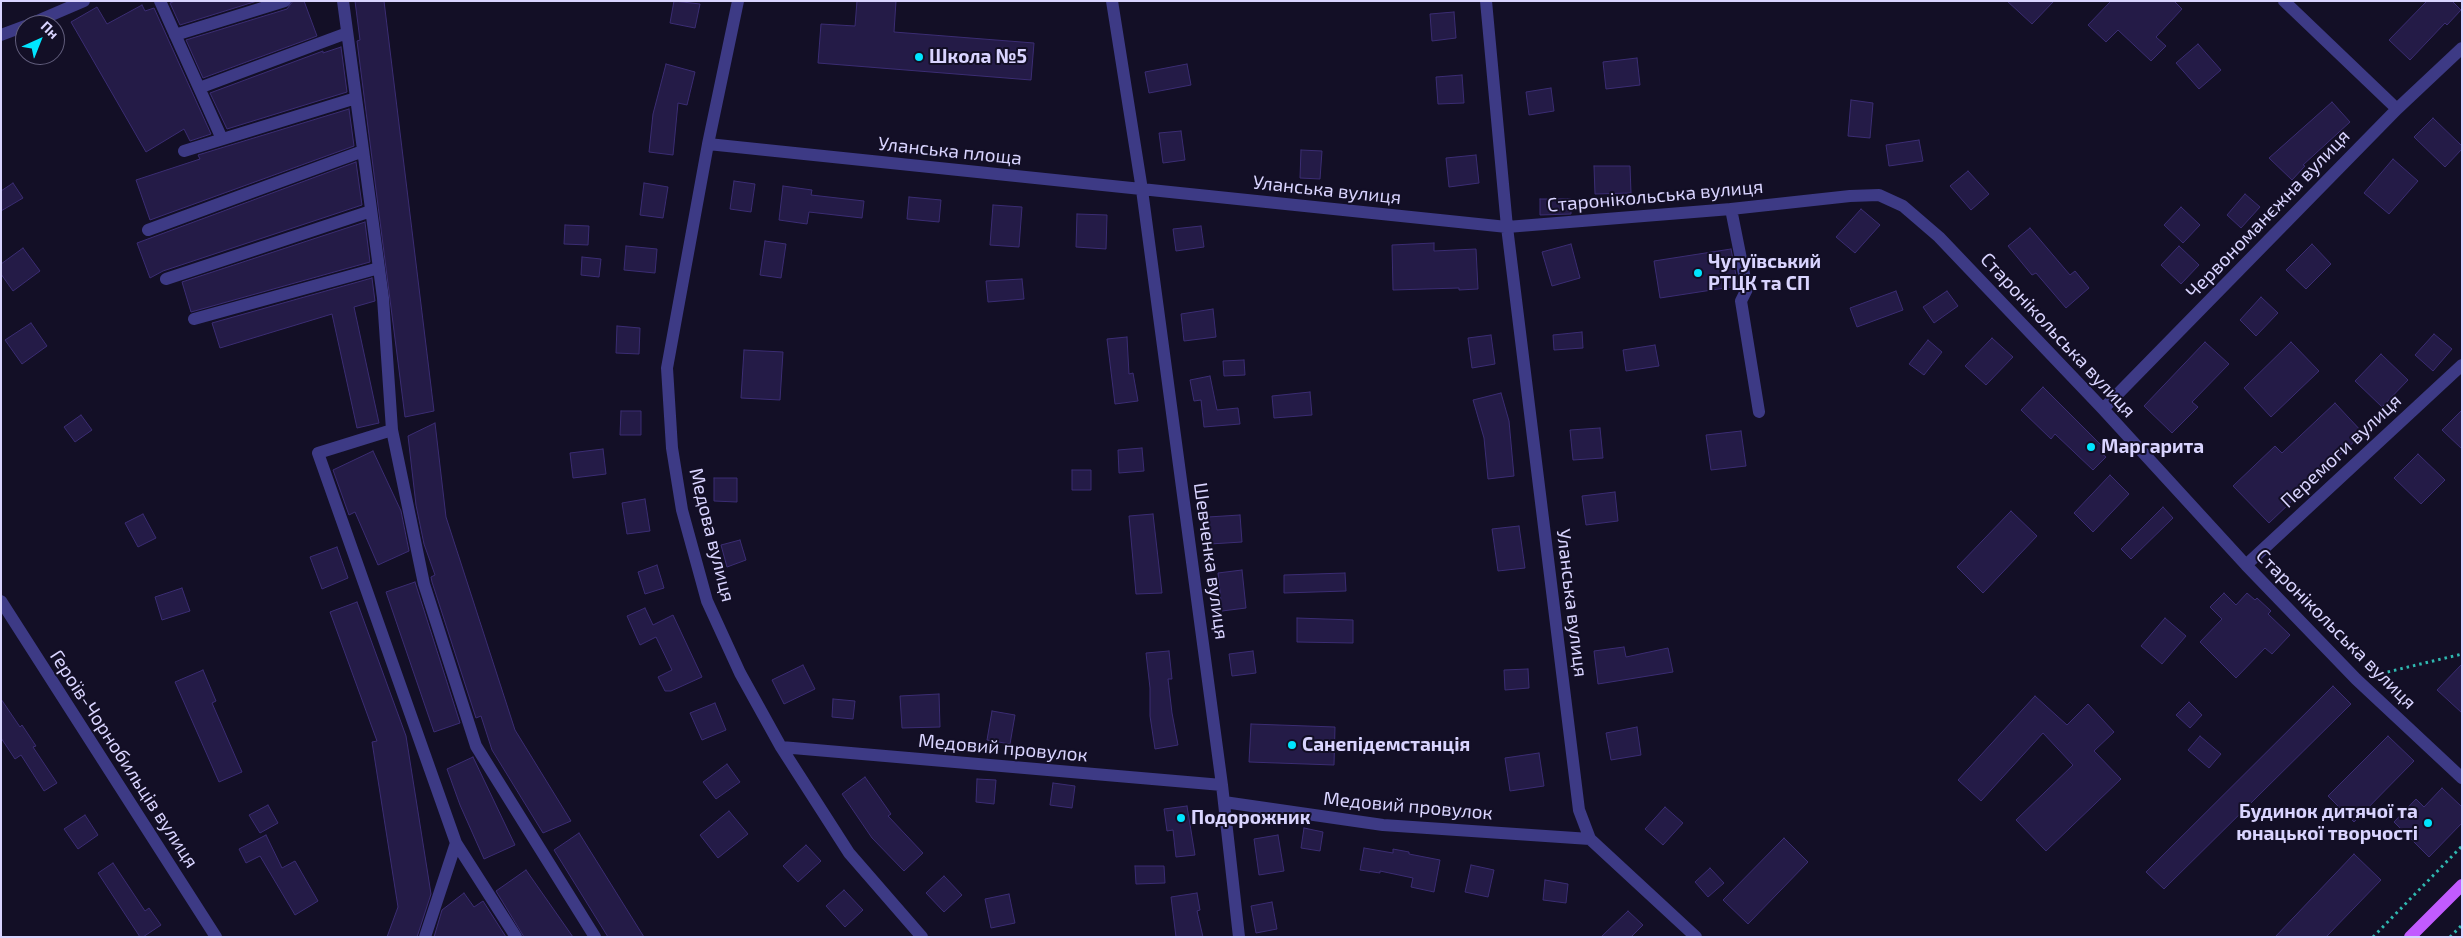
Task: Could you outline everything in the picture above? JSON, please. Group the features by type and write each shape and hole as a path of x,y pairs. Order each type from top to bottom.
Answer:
{"main road":[{"path":"2410,937 2462,885"}],"street":[{"path":"52,15 84,1"},
{"path":"160,1 222,139"},
{"path":"175,35 285,1"},
{"path":"343,1 383,298 392,430 424,584 476,746 595,937"},
{"path":"708,144 738,1"},
{"path":"1112,1 1142,190"},
{"name":"Уланська вулиця","path":"1486,1 1507,227 1579,810 1590,839 1696,937"},
{"path":"2284,1 2398,109"},
{"path":"1,35 15,30"},
{"path":"199,88 347,33"},
{"name":"Червономанєжна вулиця","path":"2103,409 2398,109 2462,48"},
{"path":"184,151 356,98"},
{"name":"Уланська площа","path":"708,144 1142,190"},
{"name":"Медова вулиця","path":"708,144 667,368 672,448 682,510 707,601 740,673 781,747 849,853 922,937"},
{"path":"148,230 363,151"},
{"name":"Уланська вулиця","path":"1142,190 1507,227"},
{"name":"Шевченка вулиця","path":"1142,190 1222,785 1239,937"},
{"name":"Старонікольська вулиця","path":"1507,227 1731,209 1869,195 1879,195 1903,206 1939,238 2103,409 2246,565 2356,679 2462,778"},
{"path":"1731,209 1747,289 1741,301 1759,412"},
{"path":"166,279 372,211"},
{"path":"194,319 379,268"},
{"name":"Перемоги вулиця","path":"2246,565 2462,365"},
{"path":"392,430 318,453 456,843 516,937"},
{"name":"Героїв-Чорнобильців вулиця","path":"1,601 216,937"},
{"name":"Медовий провулок","path":"781,747 1222,785"},
{"name":"Медовий провулок","path":"1224,802 1383,826 1590,839"},
{"path":"425,937 456,843"}],"path":[{"path":"2356,679 2462,654"},
{"path":"2373,937 2462,846"},
{"path":"2450,937 2462,925"}],"building":[{"path":"175,1 257,1 180,25 170,3"},
{"path":"293,1 304,1 317,36 203,78 186,40 287,9"},
{"path":"355,1 384,1 434,411 405,417 357,41 360,40"},
{"path":"674,1 700,4 695,28 670,23"},
{"path":"857,1 896,1 894,32 1034,43 1031,80 818,63 821,24 855,26"},
{"path":"2007,1 2054,1 2032,24"},
{"path":"2111,1 2174,1 2182,9 2156,37 2166,46 2151,61 2118,30 2106,42 2088,25"},
{"path":"2427,1 2452,1 2461,10 2447,25 2445,23 2410,60 2389,40"},
{"path":"142,5 145,11 154,8 211,134 190,141 184,129 146,152 71,22 97,7 107,24"},
{"path":"1454,12 1456,38 1432,41 1430,14"},
{"path":"2198,44 2221,70 2199,89 2176,63"},
{"path":"341,47 347,92 227,129 210,93 323,51 323,53"},
{"path":"1637,58 1640,85 1606,89 1603,62"},
{"path":"666,64 695,72 687,105 678,103 673,155 649,152 653,114"},
{"path":"1187,64 1191,85 1149,93 1145,72"},
{"path":"1462,75 1464,103 1438,104 1436,77"},
{"path":"1551,88 1554,111 1529,115 1526,92"},
{"path":"1851,100 1873,103 1870,138 1848,136"},
{"path":"2332,102 2350,122 2303,165 2305,166 2292,180 2269,158"},
{"path":"349,109 354,146 150,220 136,180 200,159 198,155"},
{"path":"2433,118 2462,146 2462,149 2445,167 2414,137"},
{"path":"1181,131 1185,160 1163,163 1159,133"},
{"path":"1919,140 1923,161 1889,166 1886,145"},
{"path":"1301,150 1322,151 1320,179 1300,178"},
{"path":"1476,155 1479,183 1449,187 1446,158"},
{"path":"2393,159 2418,181 2389,214 2364,193"},
{"path":"356,162 362,205 163,271 150,278 137,243"},
{"path":"1594,166 1630,166 1631,193 1595,194"},
{"path":"1968,171 1989,194 1971,210 1950,186"},
{"path":"734,181 755,184 751,212 730,209"},
{"path":"13,183 23,198 1,211 1,191"},
{"path":"644,183 668,187 663,218 640,215"},
{"path":"783,186 812,190 811,195 864,201 862,218 809,212 807,224 779,220"},
{"path":"2245,194 2260,207 2241,228 2227,215"},
{"path":"909,197 941,200 939,222 907,219"},
{"path":"1540,199 1571,199 1571,214 1540,215"},
{"path":"993,205 1022,207 1019,247 990,245"},
{"path":"2181,207 2200,225 2183,243 2164,225"},
{"path":"1861,209 1880,225 1855,253 1836,237"},
{"path":"1077,214 1107,215 1106,249 1076,247"},
{"path":"365,222 370,262 191,312 182,282"},
{"path":"565,225 589,226 588,245 564,244"},
{"path":"1201,226 1204,247 1176,251 1173,229"},
{"path":"2030,228 2070,275 2075,271 2089,288 2066,308 2036,273 2032,275 2008,246"},
{"path":"765,241 786,244 781,278 760,275"},
{"path":"1434,243 1434,251 1476,249 1478,289 1393,290 1392,245"},
{"path":"1571,244 1580,278 1552,286 1542,252"},
{"path":"2312,244 2331,264 2306,289 2286,270"},
{"path":"626,246 657,249 655,273 624,270"},
{"path":"2179,246 2199,265 2181,284 2161,265"},
{"path":"23,248 40,271 13,291 1,274 1,264"},
{"name":"Чугуївський РТЦК та СП","path":"1731,249 1738,286 1660,298 1654,261"},
{"path":"582,257 601,259 599,277 581,275"},
{"path":"372,278 375,301 354,307 379,423 357,428 332,314 220,348 212,323"},
{"path":"1022,279 1024,299 988,302 986,281"},
{"path":"1896,291 1903,310 1857,327 1850,308"},
{"path":"1947,291 1958,306 1934,323 1923,307"},
{"path":"2261,297 2278,313 2256,336 2240,320"},
{"path":"1213,309 1216,337 1184,341 1181,314"},
{"path":"31,323 47,346 22,364 5,340"},
{"path":"617,326 640,328 639,354 616,353"},
{"path":"1582,332 1583,348 1554,350 1553,335"},
{"path":"2434,334 2452,349 2433,371 2415,355"},
{"path":"1491,335 1495,364 1472,368 1468,338"},
{"path":"1127,337 1129,374 1133,373 1138,401 1115,404 1107,339"},
{"path":"1992,338 2013,357 1986,385 1965,366"},
{"path":"1928,340 1942,352 1924,375 1909,364"},
{"path":"2205,342 2229,364 2192,402 2198,407 2172,433 2144,406"},
{"path":"2291,342 2319,371 2271,417 2244,388"},
{"path":"1655,345 1659,366 1626,371 1623,350"},
{"path":"744,350 783,352 780,400 741,398"},
{"path":"2381,354 2408,380 2382,407 2355,381"},
{"path":"1244,360 1245,375 1224,376 1223,361"},
{"path":"1210,376 1217,410 1238,408 1240,424 1204,427 1201,400 1194,401 1190,380"},
{"path":"2043,387 2102,446 2101,453 2106,457 2093,470 2055,434 2051,439 2021,410"},
{"path":"1310,392 1312,415 1274,418 1272,396"},
{"path":"1501,393 1509,421 1514,476 1488,479 1484,438 1473,400"},
{"path":"2335,403 2363,433 2269,523 2233,486 2275,446 2282,453"},
{"path":"2462,410 2462,449 2442,430"},
{"path":"621,411 641,411 641,435 620,435"},
{"path":"81,415 92,430 75,442 64,427"},
{"path":"435,423 446,517 515,730 571,821 543,833 492,750 481,716 476,718 432,582 431,577 435,575 424,544 416,505 408,436"},
{"path":"1600,428 1603,458 1573,460 1570,430"},
{"path":"1741,431 1746,466 1711,470 1706,435"},
{"path":"1142,448 1144,471 1119,473 1118,450"},
{"path":"603,449 606,474 573,478 570,453"},
{"path":"373,451 401,511 409,551 378,565 355,512 349,515 333,470"},
{"path":"2418,454 2445,480 2421,504 2394,478"},
{"path":"1072,470 1091,470 1091,490 1072,490"},
{"path":"2110,475 2129,494 2093,532 2074,513"},
{"path":"714,478 737,478 737,502 714,501"},
{"path":"1615,492 1618,521 1586,525 1582,496"},
{"path":"645,499 650,531 627,534 622,503"},
{"path":"2163,507 2173,518 2131,559 2121,549"},
{"path":"2011,511 2037,536 1983,593 1957,567"},
{"path":"143,514 156,538 138,547 125,523"},
{"path":"1153,514 1162,593 1136,594 1129,516"},
{"path":"1240,515 1242,542 1210,544 1208,517"},
{"path":"1519,526 1525,568 1498,571 1492,529"},
{"path":"740,540 746,560 727,567 721,545"},
{"path":"337,547 348,578 322,589 310,557"},
{"path":"657,565 664,588 645,594 638,572"},
{"path":"1242,570 1246,608 1222,611 1218,573"},
{"path":"1345,573 1346,591 1284,593 1284,575"},
{"path":"415,582 460,723 434,732 386,592"},
{"path":"182,588 190,611 162,620 155,597"},
{"path":"2224,593 2236,605 2247,593 2255,600 2257,598 2271,611 2268,614 2290,635 2272,654 2265,648 2236,678 2200,642 2222,619 2210,607"},
{"path":"357,602 406,736 431,894 417,937 387,937 398,907 372,742 377,741 330,612"},
{"path":"645,608 653,625 673,615 702,677 671,691 665,691 658,677 672,670 656,637 640,645 627,616"},
{"path":"1297,618 1353,620 1353,643 1297,642"},
{"path":"2165,618 2186,636 2162,664 2141,646"},
{"path":"1624,647 1626,657 1668,648 1673,672 1598,684 1594,651"},
{"path":"1169,651 1172,679 1168,679 1178,745 1155,749 1150,716 1150,688 1146,653"},
{"path":"1253,651 1256,673 1232,676 1229,654"},
{"path":"2462,664 2462,713 2437,690"},
{"path":"803,665 815,689 784,704 772,680"},
{"path":"1528,669 1529,688 1505,690 1504,670"},
{"path":"203,670 216,701 212,703 242,772 219,782 175,682"},
{"path":"2333,686 2351,704 2164,889 2146,872"},
{"path":"939,694 940,727 902,728 900,696"},
{"path":"2035,696 2067,725 2088,704 2114,732 2094,751 2121,779 2046,851 2016,820 2073,765 2043,733 1981,801 1958,780"},
{"path":"1,699 36,746 33,747 57,783 44,791 21,755 15,759 1,738"},
{"path":"833,699 855,701 853,719 832,717"},
{"path":"2189,702 2202,715 2190,728 2176,715"},
{"path":"715,703 726,730 702,740 690,713"},
{"path":"992,711 1015,715 1010,744 987,740"},
{"name":"Санепідемстанція","path":"1251,724 1335,727 1334,765 1249,762"},
{"path":"1637,727 1641,755 1611,760 1606,733"},
{"path":"2200,736 2221,754 2209,768 2188,750"},
{"path":"2388,736 2414,761 2354,822 2328,796"},
{"path":"1539,753 1544,786 1510,791 1505,758"},
{"path":"473,757 515,845 484,859 460,805 447,769"},
{"path":"727,764 740,782 716,799 703,782"},
{"path":"865,777 891,814 888,816 923,853 904,871 872,838 842,794"},
{"path":"977,779 996,780 994,804 976,802"},
{"path":"1053,783 1075,786 1072,808 1050,805"},
{"name":"Будинок дитячої та юнацької творчості","path":"2442,788 2462,807 2462,823 2429,857 2394,822 2416,799 2424,807"},
{"path":"268,805 278,823 260,833 249,815"},
{"path":"1187,806 1195,855 1176,857 1173,830 1167,831 1164,809"},
{"path":"1665,807 1683,823 1663,845 1645,829"},
{"path":"729,811 748,834 718,858 700,835"},
{"path":"85,815 98,835 78,849 64,829"},
{"path":"1304,828 1323,832 1320,851 1301,848"},
{"path":"579,833 644,937 608,937 554,850"},
{"path":"266,835 282,868 295,861 318,901 295,915 260,856 246,863 239,849"},
{"path":"1278,835 1284,871 1259,875 1254,839"},
{"path":"1784,838 1808,862 1748,924 1723,900"},
{"path":"806,845 821,861 798,882 783,866"},
{"path":"1364,848 1393,853 1393,849 1440,860 1434,892 1411,887 1413,878 1380,871 1380,873 1360,870"},
{"path":"2354,854 2381,880 2326,937 2275,937"},
{"path":"113,863 145,911 149,908 161,925 143,937 140,937 98,873"},
{"path":"1471,865 1494,870 1488,897 1465,892"},
{"path":"1135,866 1164,866 1165,883 1136,884"},
{"path":"1710,868 1724,883 1708,897 1695,882"},
{"path":"526,870 573,937 524,937 496,891"},
{"path":"944,876 962,895 944,912 926,893"},
{"path":"1545,880 1568,884 1566,903 1543,900"},
{"path":"844,890 863,910 845,927 826,906"},
{"path":"464,893 474,907 483,901 506,937 434,937 442,910"},
{"path":"1197,893 1200,910 1197,911 1203,937 1176,937 1171,897"},
{"path":"1009,894 1015,923 991,928 985,899"},
{"path":"1272,902 1277,929 1256,933 1251,906"},
{"path":"1628,911 1643,925 1631,937 1601,937"}],"place":[{"name":"Школа №5","path":"919,57"},
{"name":"Чугуївський РТЦК та СП","path":"1698,273"},
{"name":"Маргарита","path":"2091,447"},
{"name":"Санепідемстанція","path":"1292,745"},
{"name":"Подорожник","path":"1181,818"},
{"name":"Будинок дитячої та юнацької творчості","path":"2428,823"}]}
